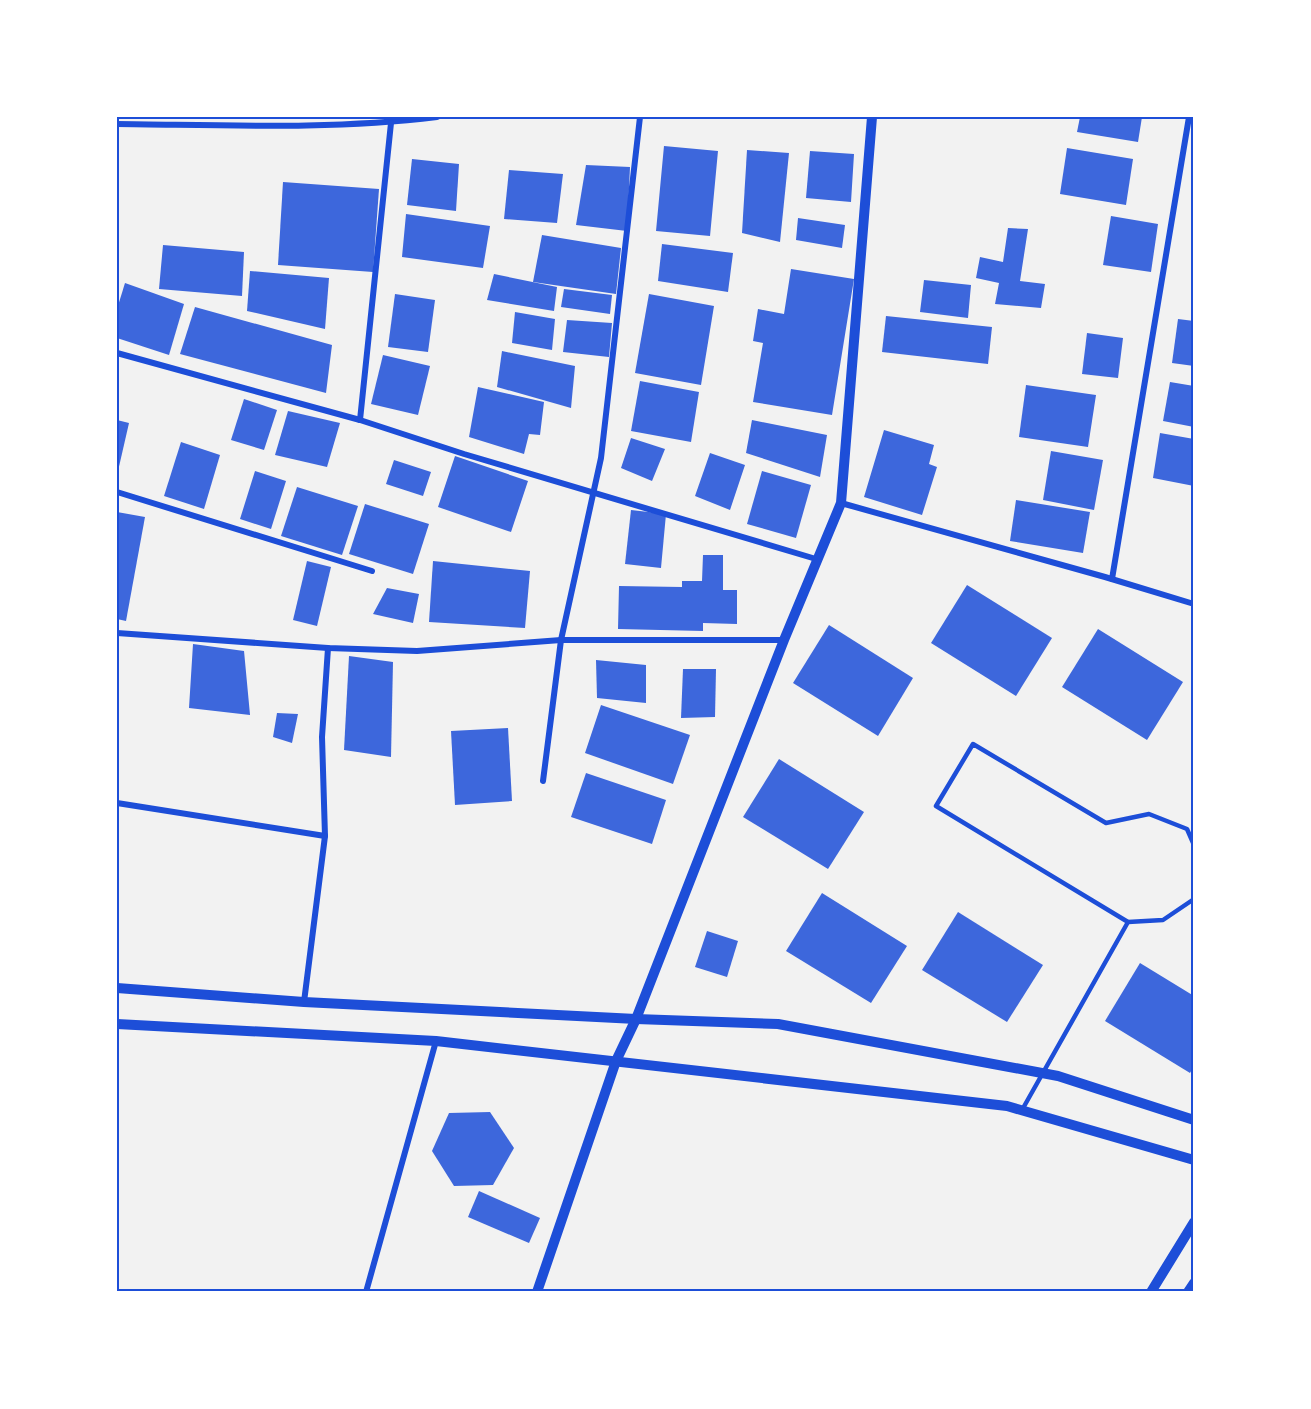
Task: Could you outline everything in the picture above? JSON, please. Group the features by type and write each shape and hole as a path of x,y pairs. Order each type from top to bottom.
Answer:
{"street":[{"path":"117,124 279,126 391,123 437,117"},
{"path":"543,781 561,640 601,458 640,117"},
{"path":"537,1292 616,1061 636,1019 816,559 841,503 872,117"},
{"path":"1112,579 1189,117"},
{"path":"360,420 391,123"},
{"path":"117,353 360,420 464,454 816,559"},
{"path":"117,492 372,571"},
{"path":"841,503 1194,604"},
{"path":"117,633 328,648 417,651 561,640 784,640"},
{"path":"304,1002 325,836 322,737 328,648"},
{"path":"117,803 325,836"},
{"path":"117,988 304,1002 778,1024 1058,1076 1194,1120"},
{"path":"117,1024 436,1041 1007,1106 1194,1160"},
{"path":"366,1292 436,1041"},
{"path":"1151,1292 1194,1222"},
{"path":"1188,1292 1194,1283"}],"lane":[{"path":"1194,844 1187,829 1149,814 1106,823 973,744 936,806 1128,922 1163,920 1194,898"},
{"path":"1022,1110 1128,922"}],"building":[{"path":"1080,117 1142,117 1138,142 1077,132"},
{"path":"664,146 718,151 710,236 656,231"},
{"path":"1067,148 1133,159 1126,205 1060,194"},
{"path":"747,150 789,153 780,242 742,233"},
{"path":"810,151 854,154 851,202 806,198"},
{"path":"412,159 459,164 456,211 407,205"},
{"path":"586,165 630,167 627,231 576,225"},
{"path":"509,170 563,174 557,223 504,219"},
{"path":"283,182 379,189 373,272 278,265"},
{"path":"406,214 490,226 483,268 402,257"},
{"path":"1111,216 1158,224 1151,272 1103,265"},
{"path":"798,218 845,225 842,248 796,240"},
{"path":"1008,228 1028,229 1020,281 1045,284 1041,308 995,304 999,283 976,278 980,257 1003,262"},
{"path":"542,235 621,248 616,294 533,282"},
{"path":"662,244 733,253 728,292 658,281"},
{"path":"163,245 244,252 242,296 159,289"},
{"path":"791,269 854,279 832,415 753,402 763,343 753,341 758,309 784,314"},
{"path":"250,271 329,278 325,329 247,311"},
{"path":"494,274 557,287 554,311 487,300"},
{"path":"924,280 971,285 968,318 920,312"},
{"path":"125,283 184,304 169,355 117,338 117,309"},
{"path":"564,289 612,295 610,314 561,307"},
{"path":"395,294 435,300 428,352 388,347"},
{"path":"649,294 714,306 701,385 635,373"},
{"path":"195,307 332,345 326,393 180,354"},
{"path":"515,312 555,319 552,350 512,343"},
{"path":"886,316 992,327 988,364 882,352"},
{"path":"1178,319 1194,321 1194,366 1172,363"},
{"path":"567,320 612,323 609,357 563,352"},
{"path":"1087,333 1123,338 1118,378 1082,374"},
{"path":"502,351 575,366 571,408 497,387"},
{"path":"383,355 430,366 418,415 371,404"},
{"path":"640,381 699,392 691,442 631,431"},
{"path":"1170,382 1194,386 1194,427 1163,421"},
{"path":"1026,385 1096,395 1088,447 1019,437"},
{"path":"478,387 544,402 540,435 529,434 524,454 469,437"},
{"path":"244,399 277,410 264,450 231,440"},
{"path":"288,411 340,423 327,467 275,455"},
{"path":"117,420 129,423 118,471 117,471"},
{"path":"752,420 827,435 820,477 746,453"},
{"path":"884,430 934,445 929,464 937,467 922,515 864,497"},
{"path":"1160,433 1194,439 1194,486 1153,478"},
{"path":"631,438 665,449 652,481 621,468"},
{"path":"181,442 220,455 204,509 164,496"},
{"path":"1051,451 1103,460 1094,510 1043,500"},
{"path":"710,453 745,465 730,510 695,496"},
{"path":"455,456 528,481 511,532 438,507"},
{"path":"394,460 431,472 423,496 386,484"},
{"path":"255,471 286,481 271,529 240,519"},
{"path":"762,471 811,485 796,538 747,524"},
{"path":"297,487 358,506 342,555 281,536"},
{"path":"1016,500 1090,512 1083,553 1010,541"},
{"path":"365,504 429,524 413,574 349,554"},
{"path":"631,510 666,514 661,568 625,564"},
{"path":"117,512 145,517 126,621 117,619"},
{"path":"703,555 723,555 723,590 737,590 737,624 703,623 703,631 618,629 619,586 682,587 682,581 702,581"},
{"path":"307,561 331,567 317,626 293,620"},
{"path":"433,561 530,571 525,628 429,622"},
{"path":"967,585 1052,638 1016,696 931,643"},
{"path":"387,588 419,594 413,623 373,614"},
{"path":"829,625 913,678 878,736 793,683"},
{"path":"1098,629 1183,682 1147,740 1062,687"},
{"path":"193,644 244,651 250,715 189,708"},
{"path":"349,656 393,662 391,757 344,750"},
{"path":"596,660 646,665 646,703 597,698"},
{"path":"683,669 716,669 715,717 681,718"},
{"path":"601,705 690,735 673,784 585,753"},
{"path":"277,713 298,714 292,743 273,737"},
{"path":"508,728 512,801 455,805 451,731"},
{"path":"779,759 864,812 828,869 743,817"},
{"path":"586,773 666,800 652,844 571,817"},
{"path":"822,893 907,946 871,1003 786,951"},
{"path":"958,912 1043,965 1007,1022 922,970"},
{"path":"707,931 738,941 727,977 695,967"},
{"path":"1140,963 1194,996 1194,1066 1190,1073 1105,1021"},
{"path":"490,1112 514,1148 493,1185 454,1186 432,1151 449,1113"},
{"path":"479,1191 540,1218 529,1243 468,1217"}]}
